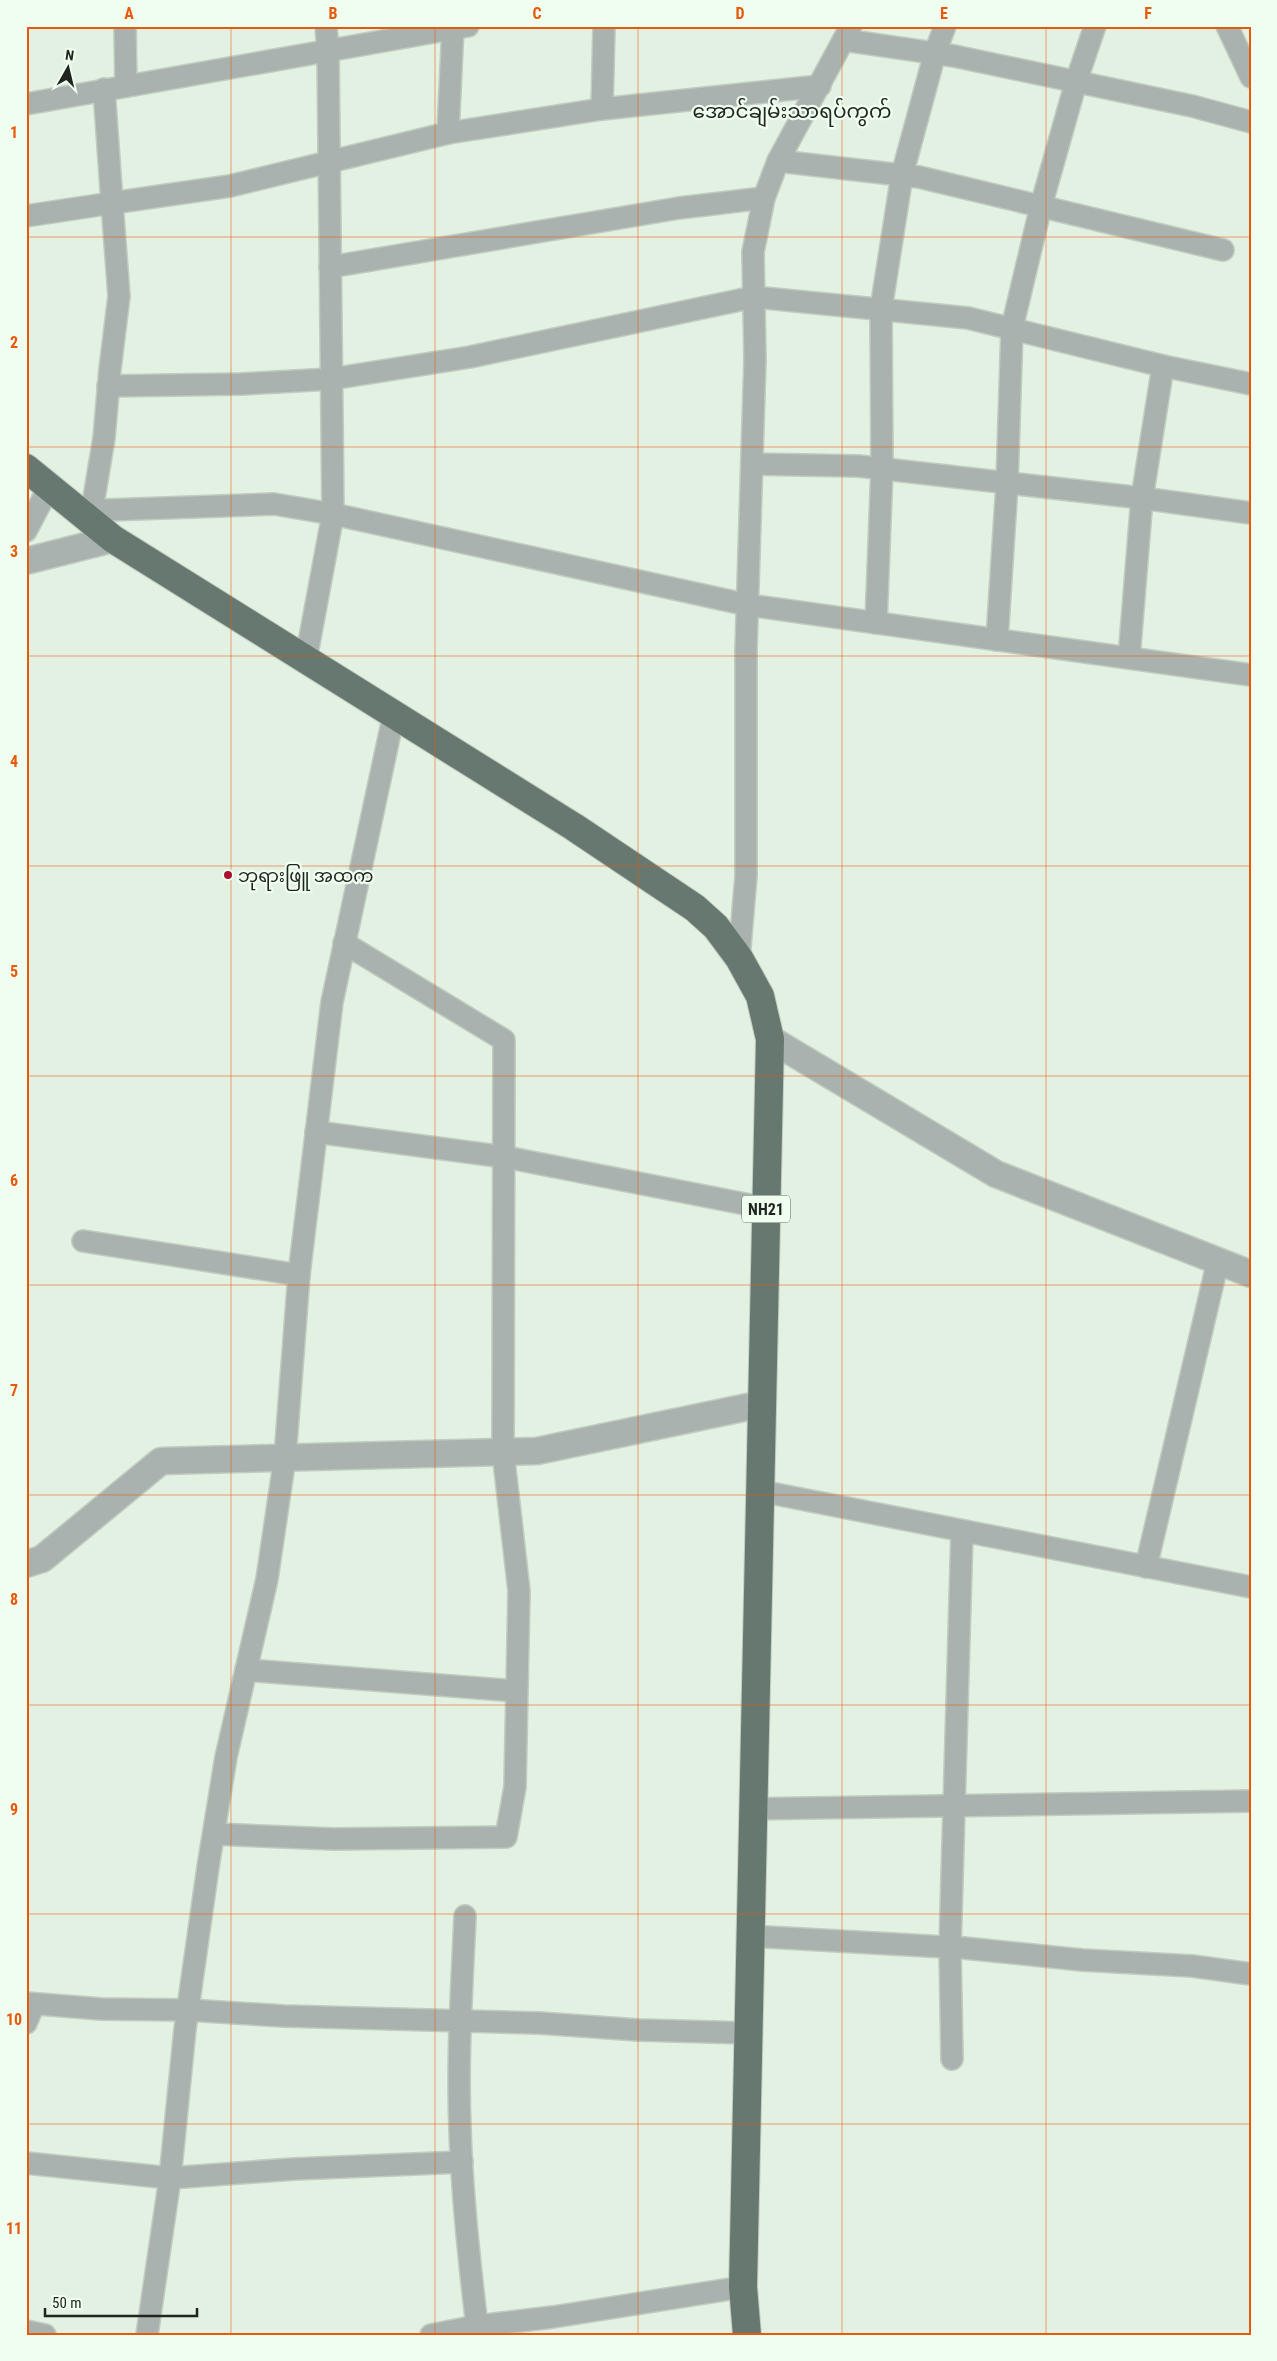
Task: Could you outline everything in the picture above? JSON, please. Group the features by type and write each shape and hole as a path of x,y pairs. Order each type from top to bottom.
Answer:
{"highway":[{"name":"NH21","path":"26,468 49,487 85,511 112,539 574,827 695,908 716,927 739,958 760,996 770,1040 743,2287 747,2335"}],"street":[{"path":"125,26 126,86"},
{"path":"306,659 333,514 328,51 326,26"},
{"path":"602,109 604,26"},
{"path":"876,623 882,468 881,309 902,175 935,53 945,26"},
{"path":"997,640 1007,484 1012,328 1041,206 1076,82 1095,26"},
{"path":"1227,26 1251,76"},
{"path":"26,104 458,27 448,133"},
{"path":"739,958 746,876 746,650 752,464 753,252 764,198 778,161 848,33 935,53 1192,106 1251,122"},
{"path":"26,216 230,186 448,133 602,109 820,86"},
{"path":"104,89 119,296 104,438 85,511 274,504 333,514 748,605 1251,675"},
{"path":"778,161 902,175 1223,250"},
{"path":"330,267 623,217 764,198"},
{"path":"108,386 241,384 331,379 470,357 754,297 968,318 1163,366 1251,384"},
{"path":"1129,658 1142,498 1163,366"},
{"path":"752,464 882,468 1007,484 1142,498 1251,513"},
{"path":"26,531 49,487"},
{"path":"26,562 112,539"},
{"path":"147,2335 170,2178 188,2010 226,1757 267,1579 286,1457 299,1275 332,1002 394,714"},
{"path":"214,1834 334,1840 506,1837 515,1787 519,1591 503,1452 504,1040 344,943"},
{"path":"770,1040 996,1174 1251,1274"},
{"path":"316,1132 505,1157 766,1208"},
{"path":"82,1241 299,1275"},
{"path":"1146,1567 1218,1261"},
{"path":"26,1564 42,1560 161,1461 537,1451 762,1404"},
{"path":"760,1491 1251,1587"},
{"path":"952,2059 950,1948 962,1531"},
{"path":"246,1670 516,1691"},
{"path":"753,1809 1251,1801"},
{"path":"465,1916 460,2020 462,2162 464,2211 477,2326"},
{"path":"750,1936 950,1948 1082,1960 1192,1966 1251,1974"},
{"path":"29,2010 188,2010 303,2016 460,2020 638,2030 748,2033"},
{"path":"26,2163 170,2178 294,2169 462,2162"},
{"path":"431,2335 477,2326 743,2287"},
{"path":"26,2331 45,2335"}],"place":[{"name":"ဘုရားဖြူ အထက","path":"228,875"}],"district":[{"name":"အောင်ချမ်းသာရပ်ကွက်","path":"792,111"}]}
